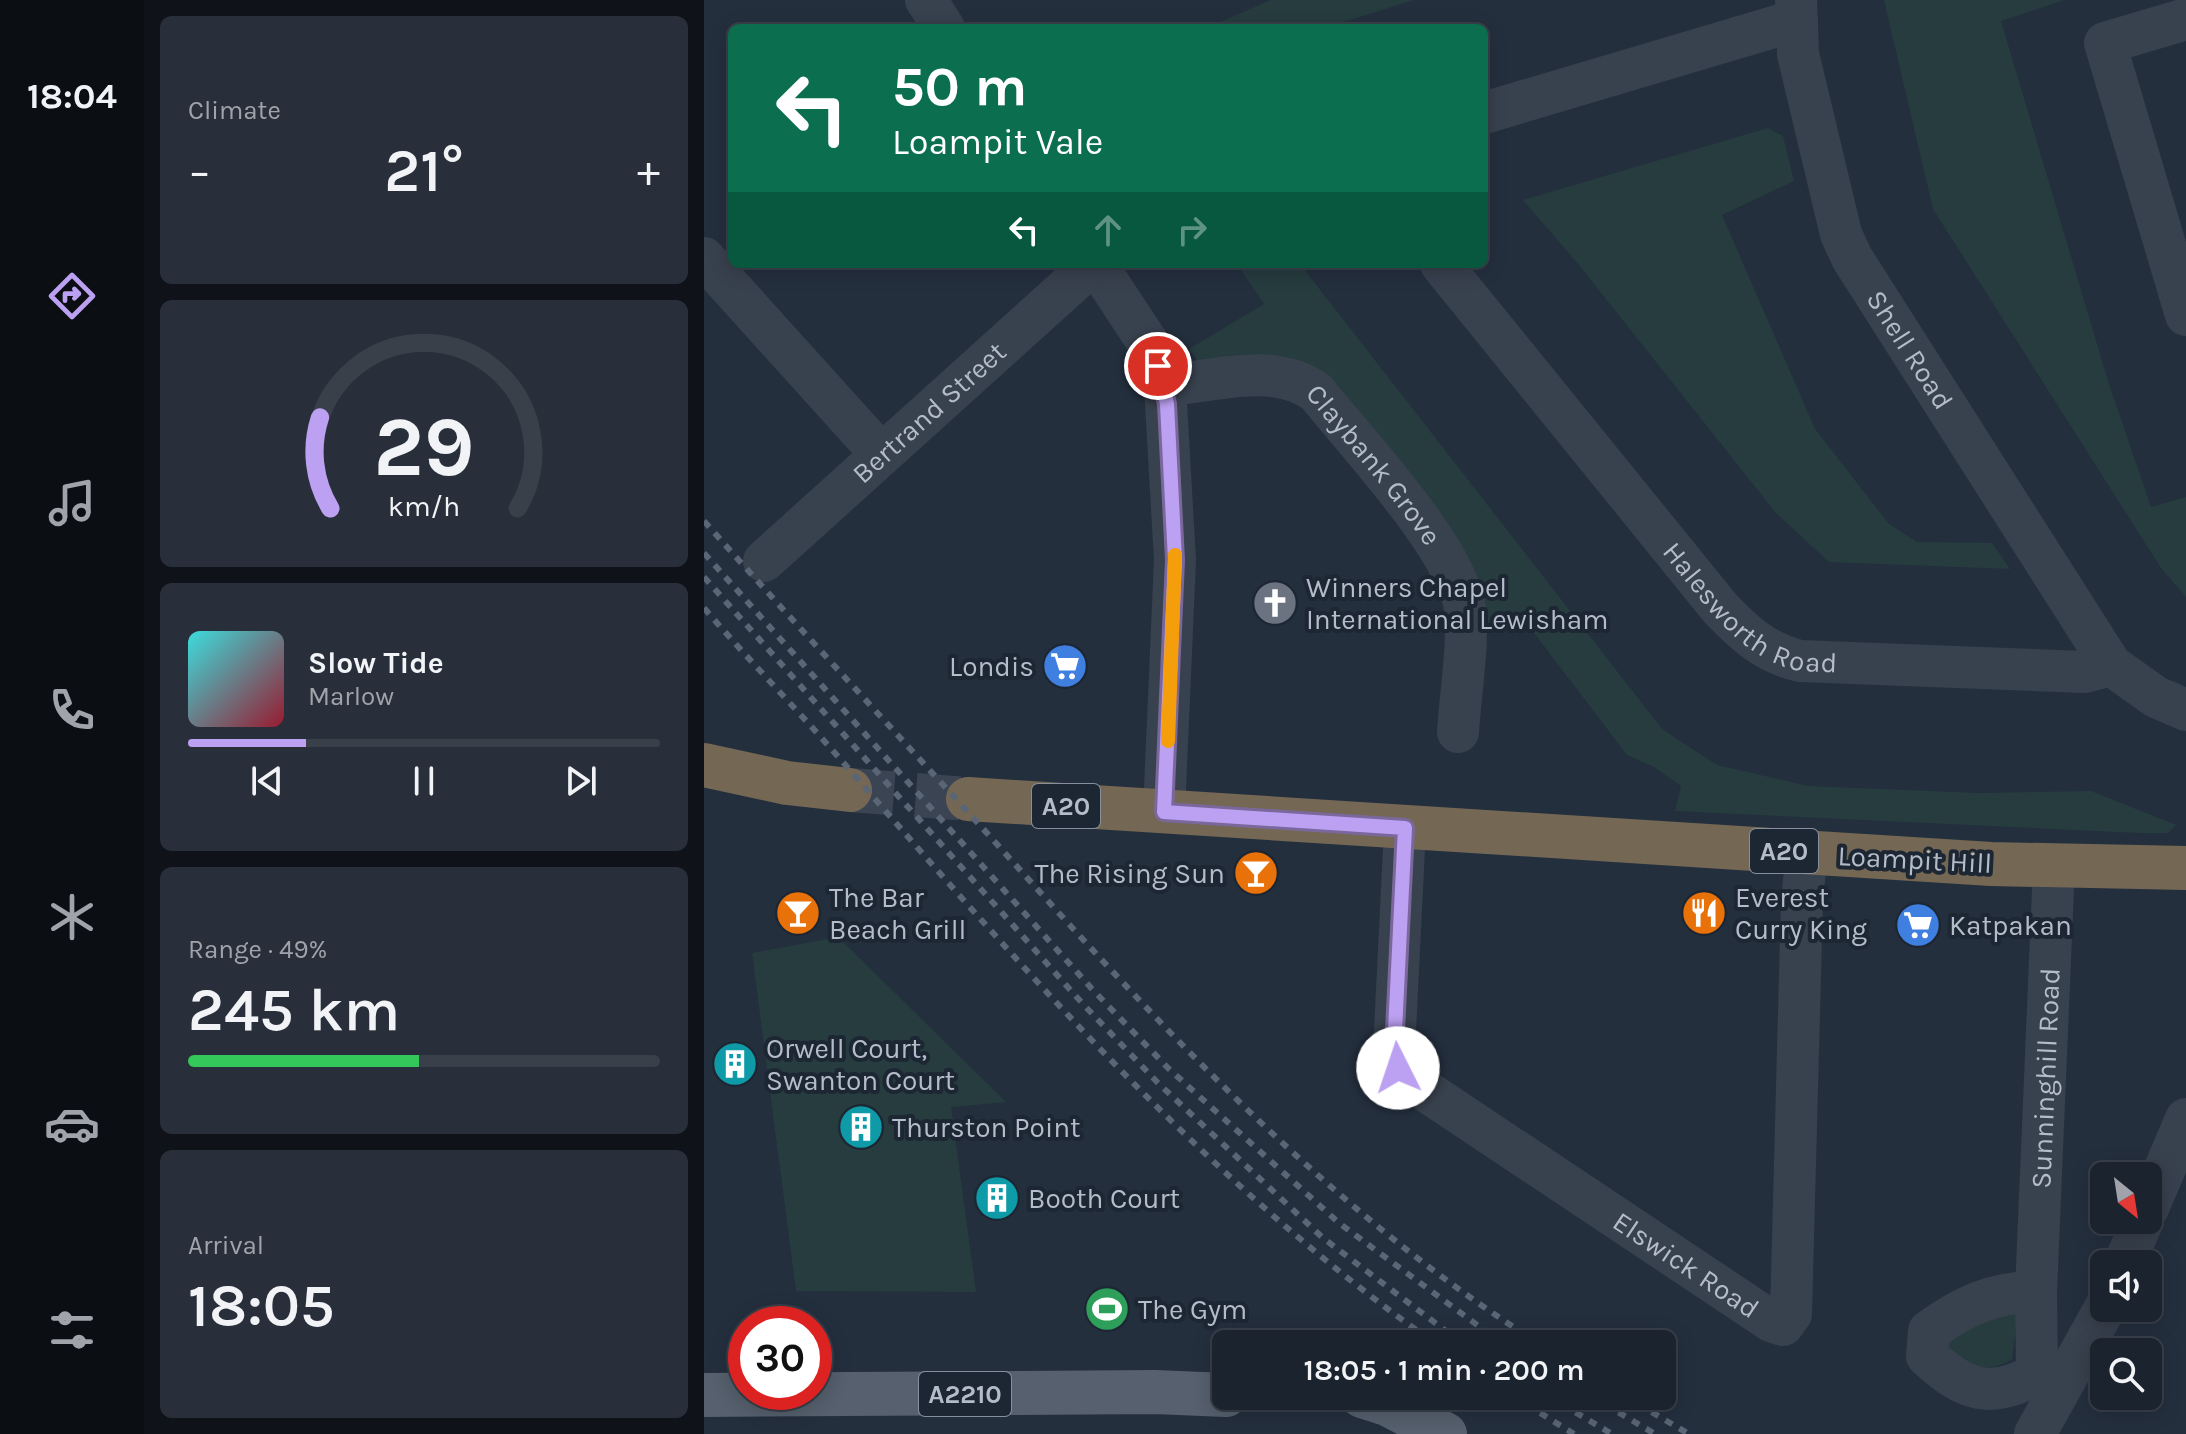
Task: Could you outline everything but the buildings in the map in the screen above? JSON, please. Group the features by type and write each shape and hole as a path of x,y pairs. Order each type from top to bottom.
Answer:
{"highway":[{"path":"704,765 787,783 850,790"},
{"path":"704,798 787,783"},
{"name":"A20","path":"968,799 1405,828"},
{"name":"Loampit Hill","path":"1405,828 2054,865 2186,868"}],"main road":[{"name":"A2210","path":"704,1395 1155,1392 1212,1394"},
{"path":"1399,1410 1445,1434"}],"street":[{"path":"1488,112 1802,7"},
{"name":"Shell Road","path":"1802,7 1798,54 1841,234 1852,258 2111,665"},
{"path":"2186,19 2105,43 2186,315"},
{"path":"704,258 881,454"},
{"name":"Bertrand Street","path":"764,561 1090,268"},
{"path":"1097,268 1150,346 1165,386 1175,560 1164,812"},
{"name":"Halesworth Road","path":"1444,268 1720,608 1751,640 1774,655 1800,661 1978,670 2085,672 2111,665"},
{"name":"Claybank Grove","path":"1165,386 1277,375 1301,380 1317,393 1416,518 1452,570 1465,609 1458,732"},
{"path":"2111,665 2156,697 2186,710"},
{"name":"Elswick Road","path":"1405,828 1394,1051 1398,1068 1411,1081 1719,1287 1771,1321 1783,1325 1791,1314 1802,900 1807,852"},
{"name":"Sunninghill Road","path":"2049,1381 2036,1292 2054,865"},
{"path":"2162,1175 2186,1119"},
{"path":"2036,1292 2006,1292 1957,1310 1929,1331 1927,1356 1965,1385 1988,1391 2049,1381"},
{"path":"2035,1434 2049,1381 2094,1322"}],"green space":[{"path":"1271,0 1414,0 1337,24 1215,24"},
{"path":"1884,0 2064,0 2001,21 2108,381 2151,507 2186,497 2186,597 2161,568 1933,209"},
{"path":"1768,128 1783,136 1794,181 1722,215 1815,429 1889,524 1917,542 1992,543 2010,569 1829,562 1776,513 1579,265 1523,200"},
{"path":"1240,268 1303,268 1662,729 1717,765 1808,786 1978,793 2091,791 2176,825 2168,833 2139,833 1675,811 1681,786 1654,767 1627,755 1528,625 1479,622 1430,505 1337,384 1328,389 1199,363 1189,349 1264,304"},
{"path":"838,937 1006,1102 951,1107 976,1292 796,1291 752,953"},
{"path":"2019,1301 2012,1360 1991,1368 1976,1369 1962,1362 1947,1346 1953,1326"}],"tunnel":[{"path":"850,790 968,799"}],"railway":[{"path":"704,521 1190,1053 1322,1179 1392,1238 1519,1330"},
{"path":"704,553 1092,989 1168,1068 1339,1223 1484,1330"},
{"path":"704,577 1082,1003 1158,1083 1323,1238 1445,1330"},
{"path":"704,608 973,911 1117,1066 1270,1213 1417,1330"},
{"path":"1535,1410 1574,1434"},
{"path":"1572,1410 1612,1434"},
{"path":"1615,1410 1655,1434"},
{"path":"1648,1410 1689,1434"}],"slow traffic":[{"path":"1168,741 1175,555"}],"place":[{"name":"Winners Chapel International Lewisham","path":"1275,603"},
{"name":"Londis","path":"1065,666"},
{"name":"The Rising Sun","path":"1256,873"},
{"name":"The Bar Beach Grill","path":"798,913"},
{"name":"Everest Curry King","path":"1704,913"},
{"name":"Katpakan","path":"1918,925"},
{"name":"Orwell Court, Swanton Court","path":"735,1064"},
{"name":"Thurston Point","path":"861,1127"},
{"name":"Booth Court","path":"997,1198"},
{"name":"The Gym","path":"1107,1309"}],"route":[{"path":"1158,366 1167,404 1175,560 1164,812 1405,828 1394,1051 1398,1068"}]}
